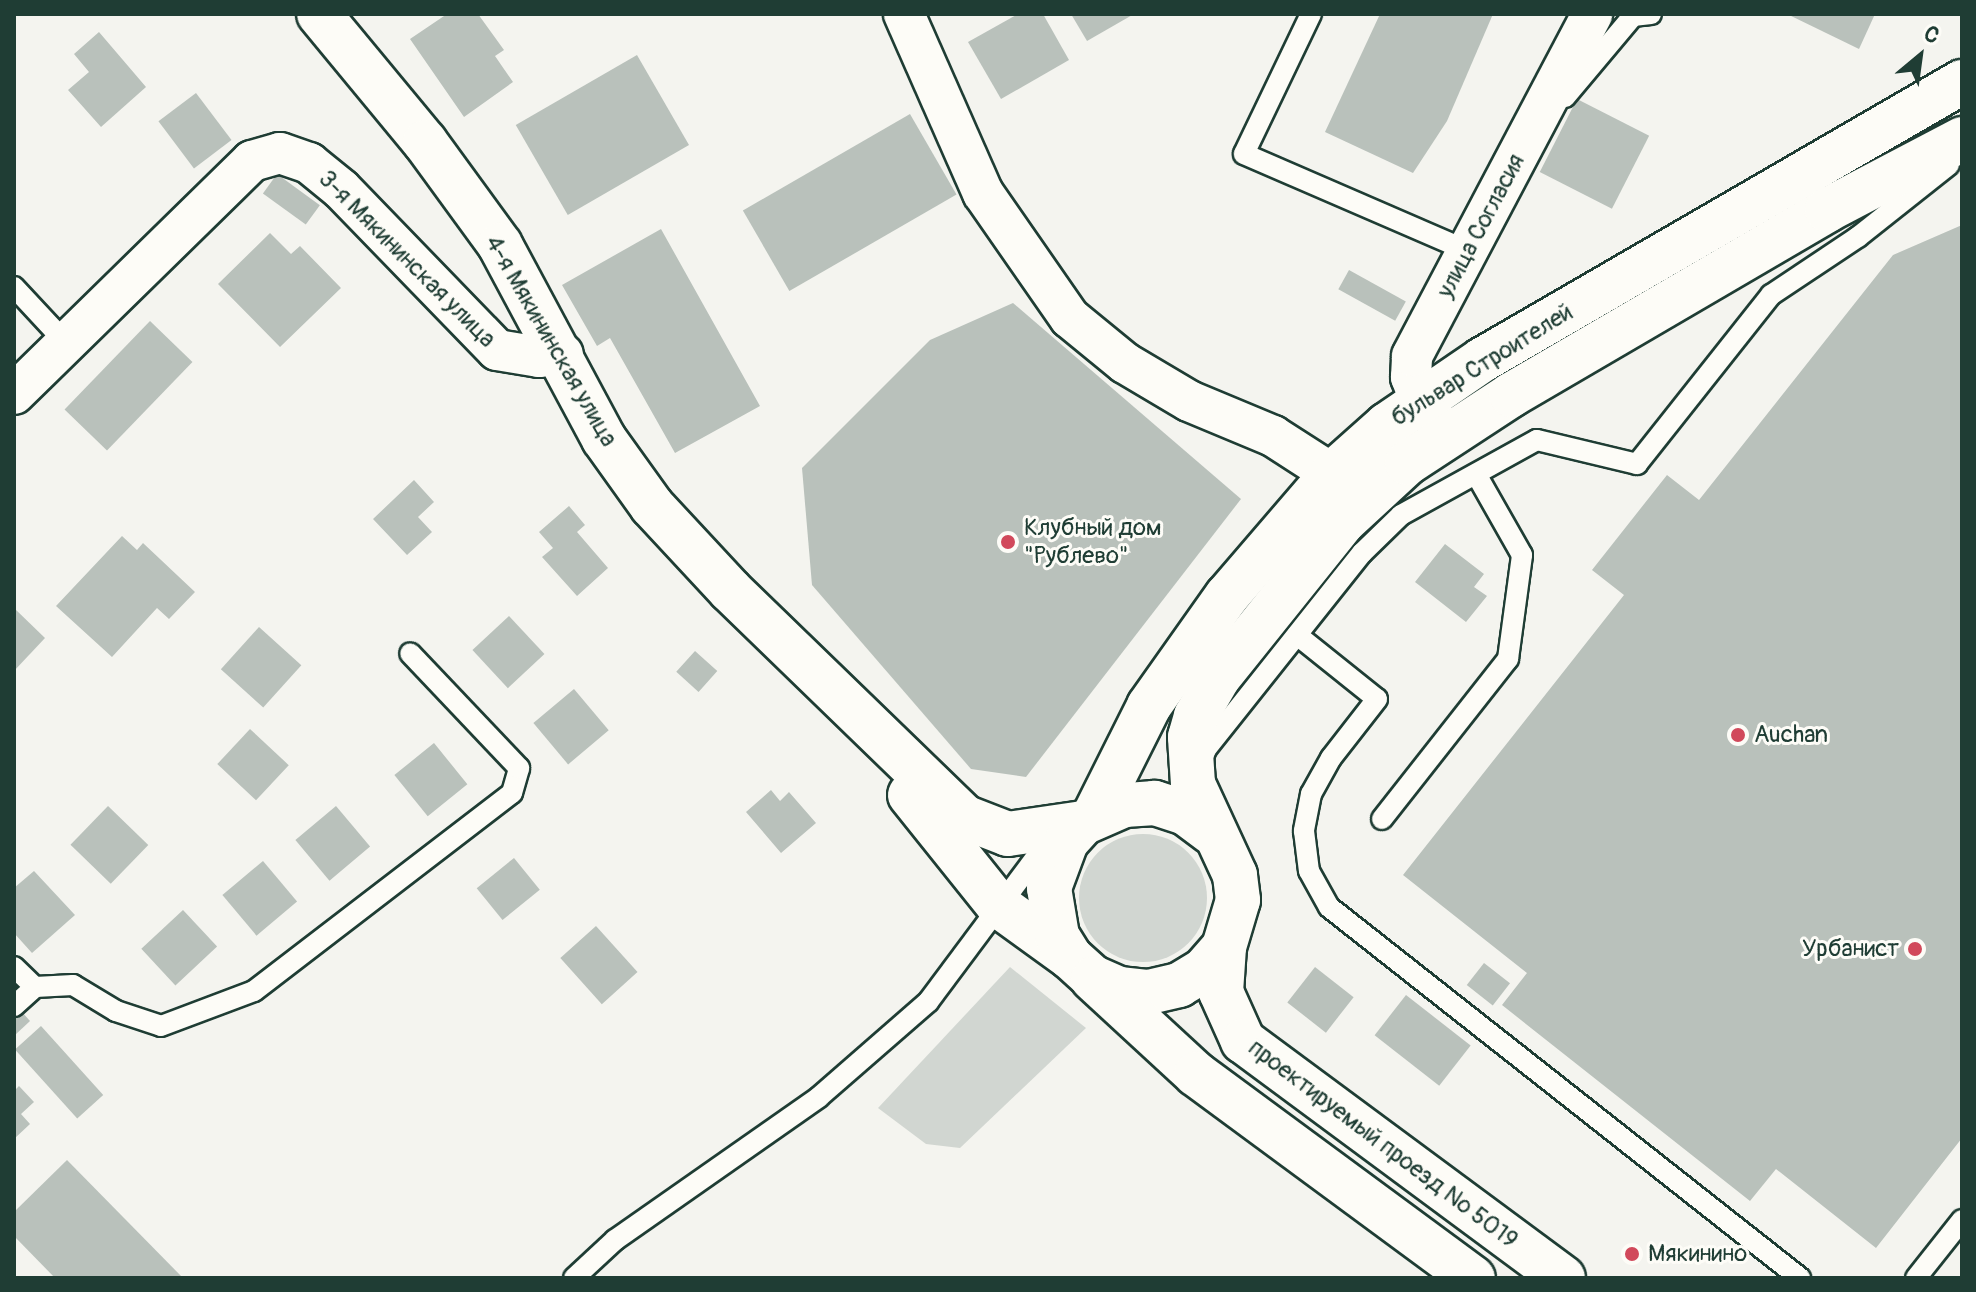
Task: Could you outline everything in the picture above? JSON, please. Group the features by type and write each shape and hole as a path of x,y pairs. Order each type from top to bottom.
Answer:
{"street":[{"name":"4-я Мякининская улица","path":"319,14 425,142 500,245 563,354 604,439 652,506 798,656 964,817 1008,834 1078,823"},
{"path":"904,14 983,193 1070,318 1125,363 1189,401 1273,436 1332,474"},
{"name":"улица Согласия","path":"1450,437 1421,402 1411,377 1412,356 1592,14"},
{"name":"бульвар Строителей","path":"1078,823 1124,805 1155,803 1186,813 1211,832 1226,851 1237,887 1234,925 1224,947 1204,970 1179,985 1149,992 1119,989 1081,967 1053,924 1049,888 1066,842 1166,679 1227,596 1332,474 1421,402 1482,360 1962,82"},
{"name":"бульвар Строителей","path":"1211,832 1193,784 1190,737 1218,678 1343,522 1407,463 1511,395 1786,234 1962,139"},
{"name":"3-я Мякининская улица","path":"14,394 252,161 280,153 309,163 341,189 497,350 539,357 563,354"},
{"name":"4-я Мякининская улица","path":"798,656 998,905 1081,967"},
{"name":"проектируемый проезд № 5019","path":"1224,947 1221,992 1243,1041 1563,1278"},
{"path":"1081,967 1196,1074 1473,1278"}],"lane":[{"path":"1311,14 1244,154 1468,251"},
{"path":"1523,148 1633,16 1651,14"},
{"path":"1193,784 1206,749 1362,553 1401,515 1537,440 1637,464 1771,295 1858,237 1962,155"},
{"path":"14,287 66,343"},
{"path":"1382,819 1508,659 1522,555 1476,474"},
{"path":"1297,635 1377,699 1331,758 1311,794 1304,831 1309,871 1329,907 1800,1278"},
{"path":"14,1006 35,987 73,985 116,1011 161,1026 254,991 512,793 519,768 410,653"},
{"path":"574,1278 615,1240 819,1097 906,1021 961,961 998,905 1078,823"},
{"path":"14,967 35,987"},
{"path":"1916,1278 1962,1220"}],"shaded area":[{"path":"1143,834 1168,839 1188,853 1202,873 1207,898 1202,923 1188,943 1168,957 1143,962 1118,957 1098,943 1084,923 1079,898 1084,873 1098,853 1118,839"},
{"path":"1010,967 1086,1028 960,1148 926,1144 878,1108"}],"building":[{"path":"447,14 478,14 504,50 495,56 513,82 464,117 410,39"},
{"path":"1018,14 1043,14 1069,60 1001,99 968,42"},
{"path":"1071,14 1134,14 1087,41"},
{"path":"1380,14 1493,14 1447,121 1413,173 1325,132"},
{"path":"1787,14 1875,14 1859,49"},
{"path":"99,32 146,87 101,127 68,90 89,72 74,54"},
{"path":"637,55 689,145 568,215 516,125"},
{"path":"196,93 232,140 194,168 158,121"},
{"path":"1577,99 1649,136 1612,209 1540,172"},
{"path":"910,114 956,195 789,291 743,210"},
{"path":"277,174 320,205 306,225 263,193"},
{"name":"Auchan","path":"1962,225 1962,1138 1876,1248 1776,1169 1750,1201 1502,1005 1527,973 1403,875 1624,595 1592,570 1667,475 1699,500 1893,255"},
{"path":"661,229 760,406 675,453 610,338 597,346 562,285"},
{"path":"270,233 291,254 300,246 341,288 280,347 218,284"},
{"path":"1349,270 1406,302 1395,321 1338,289"},
{"name":"Клубный дом \"Рублево\"","path":"1013,303 1241,499 1026,777 971,769 812,585 802,468 930,340"},
{"path":"150,321 192,362 107,450 65,409"},
{"path":"414,480 434,502 418,517 432,532 407,555 373,519"},
{"path":"569,506 585,525 577,532 608,568 577,596 542,557 553,548 539,532"},
{"path":"122,536 137,550 143,543 195,592 169,619 157,608 112,657 56,606"},
{"path":"1445,544 1484,574 1474,587 1487,596 1466,622 1415,582"},
{"path":"14,608 45,638 14,671"},
{"path":"509,616 544,654 508,688 472,650"},
{"path":"259,627 301,665 263,707 221,669"},
{"path":"695,651 717,671 699,692 676,672"},
{"path":"574,689 609,730 568,764 533,723"},
{"path":"250,729 289,765 256,800 217,764"},
{"path":"434,743 467,784 428,816 394,775"},
{"path":"771,790 780,801 789,792 816,823 781,853 746,812"},
{"path":"108,806 148,845 111,884 70,845"},
{"path":"336,806 370,847 329,881 295,840"},
{"path":"514,858 540,890 502,920 477,888"},
{"path":"263,861 297,902 256,936 222,895"},
{"path":"34,871 75,915 32,953 14,933 14,888"},
{"path":"183,910 217,947 175,985 141,949"},
{"path":"596,926 637,972 602,1004 560,958"},
{"path":"1484,963 1510,983 1493,1005 1467,985"},
{"path":"1315,967 1354,997 1326,1033 1287,1002"},
{"path":"1406,995 1471,1045 1439,1086 1375,1035"},
{"path":"22,1012 30,1021 14,1036 14,1019"},
{"path":"41,1026 103,1095 77,1119 15,1049"},
{"path":"19,1086 34,1102 21,1114 30,1124 14,1139 14,1091"},
{"path":"67,1160 183,1278 55,1278 14,1236 14,1212"}],"place":[{"name":"Клубный дом \"Рублево\"","path":"1008,542"},
{"name":"Auchan","path":"1738,735"},
{"name":"Урбанист","path":"1915,949"},
{"name":"Мякинино","path":"1632,1254"}]}
